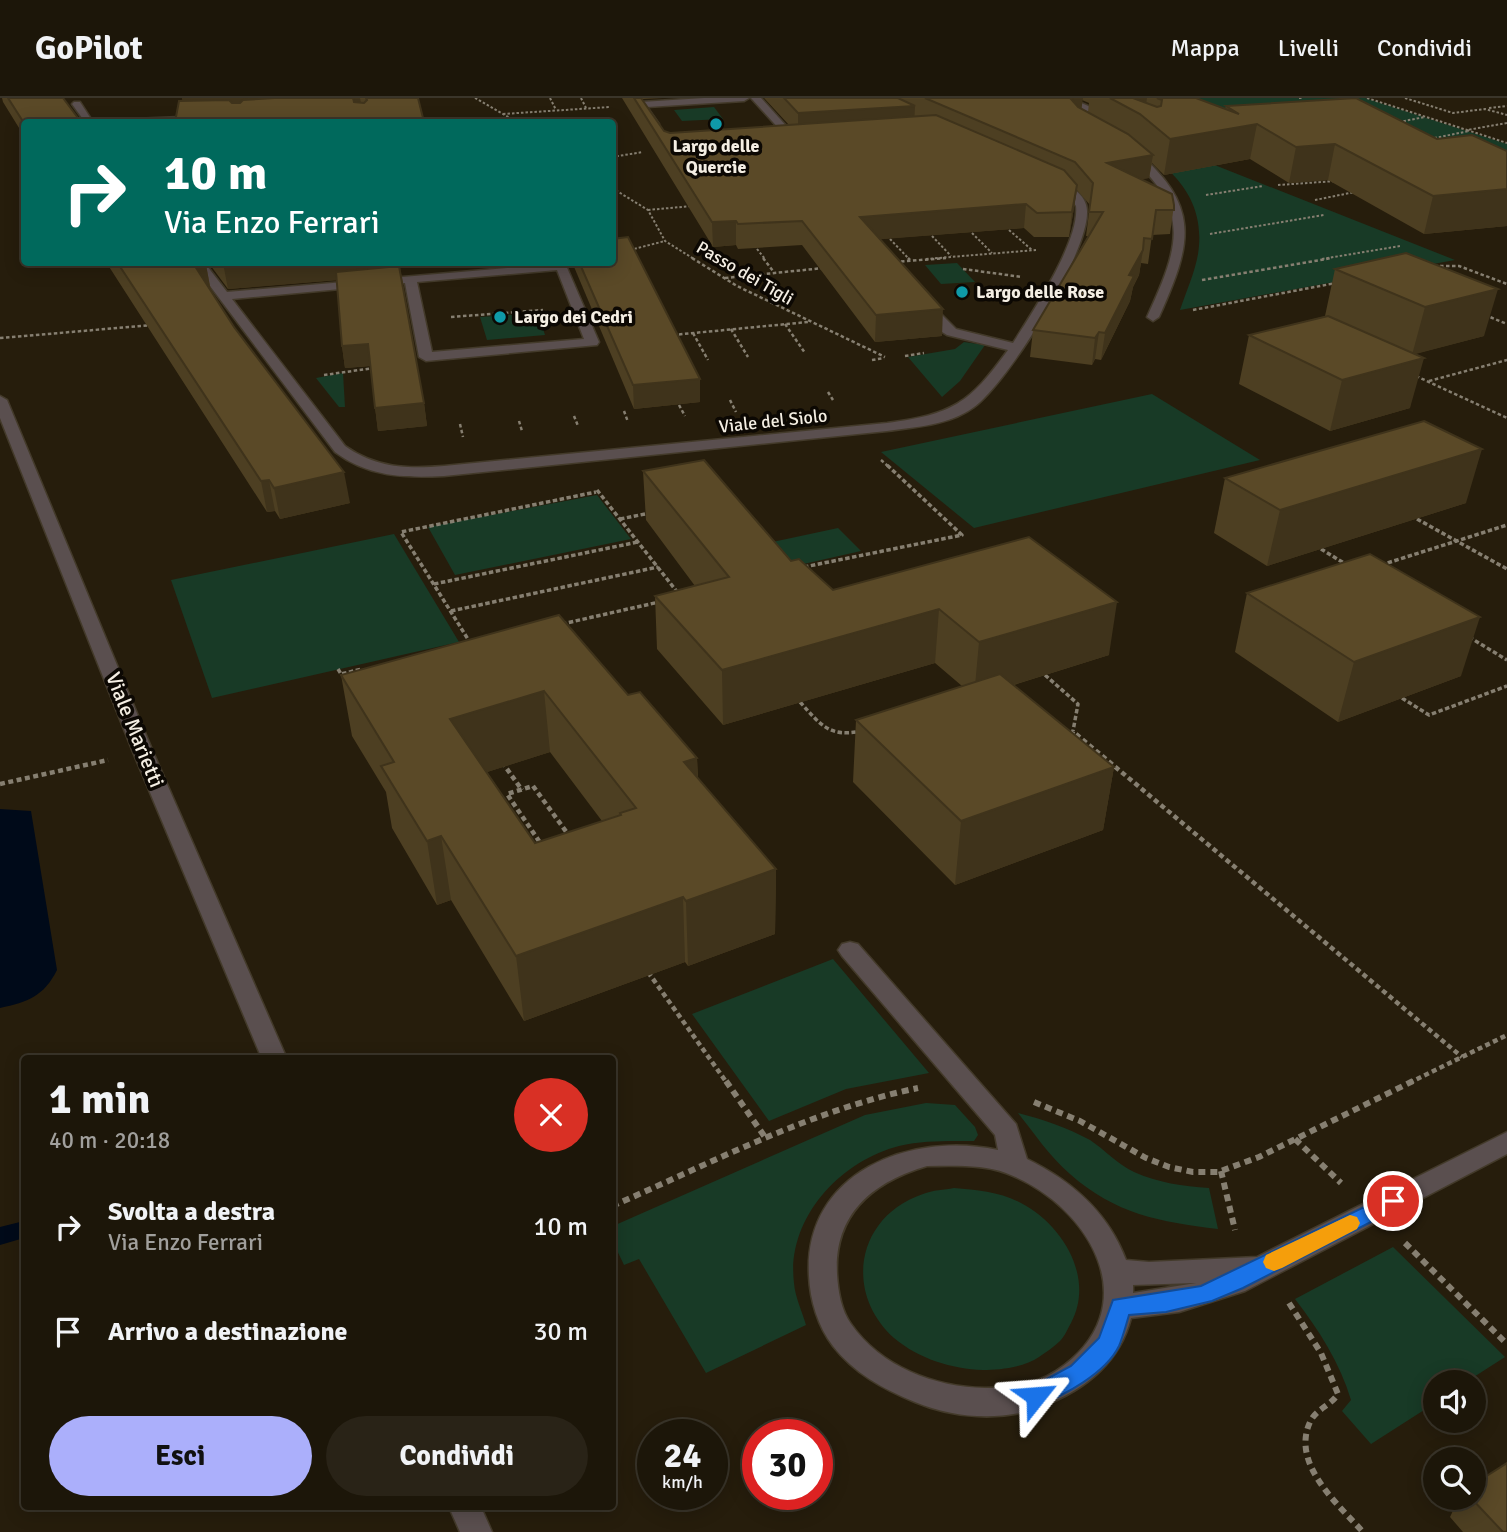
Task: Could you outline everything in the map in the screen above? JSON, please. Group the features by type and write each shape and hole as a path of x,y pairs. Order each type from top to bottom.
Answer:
{"street":[{"path":"641,105 744,98"},
{"path":"756,98 800,140 779,142"},
{"path":"1062,98 1124,124"},
{"path":"77,104 87,119"},
{"path":"641,105 664,138"},
{"path":"1077,118 1095,112"},
{"path":"196,119 216,118"},
{"path":"1122,147 1158,175 1173,197 1181,234 1179,255 1153,317"},
{"name":"Viale del Siolo","path":"201,266 340,449 361,465 373,470 416,473 887,428 938,418 978,398 1060,275 1071,253 1083,210 1068,189 1039,176"},
{"path":"888,262 944,327 961,335 1014,347"},
{"path":"223,296 410,279 561,267 592,342 426,357 410,279"},
{"name":"Viale Marietti","path":"0,400 143,752 273,1055"},
{"path":"850,950 1007,1131 1015,1165"},
{"path":"1120,1306 1166,1303 1204,1295 1507,1142"},
{"path":"927,1156 971,1156 1015,1165 1052,1183 1081,1208 1103,1237 1116,1271 1120,1306 1109,1343 1079,1373 1036,1396 984,1404 931,1396 883,1373 843,1337 825,1299 820,1258 830,1221 854,1191 887,1168 927,1156"},
{"path":"1116,1271 1149,1273 1263,1267"},
{"path":"466,1510 476,1532"}],"path":[{"path":"475,98 512,119"},
{"path":"550,98 556,110"},
{"path":"580,98 586,108"},
{"path":"1367,98 1507,143"},
{"path":"1405,98 1453,113 1507,106"},
{"path":"1372,106 1384,104"},
{"path":"503,114 641,105"},
{"path":"1485,109 1507,115"},
{"path":"1390,123 1426,117"},
{"path":"1422,140 1507,123"},
{"path":"1278,185 1340,180 1328,174"},
{"path":"1173,197 1192,197 1263,186"},
{"path":"1315,200 1362,191"},
{"path":"618,193 648,210 695,206"},
{"name":"Passo dei Tigli","path":"648,210 665,241 724,278 885,357 872,360"},
{"path":"1181,234 1202,235 1324,215"},
{"path":"1009,229 1032,251"},
{"path":"972,233 992,254"},
{"path":"932,236 951,257"},
{"path":"890,239 910,261"},
{"path":"626,251 665,241"},
{"path":"1170,279 1194,282 1400,246"},
{"path":"757,249 774,272"},
{"path":"888,262 1040,250"},
{"path":"934,259 940,264"},
{"path":"724,278 826,268 824,265"},
{"path":"1427,267 1459,266 1507,284"},
{"path":"964,269 1028,278"},
{"path":"1153,317 1339,283"},
{"path":"418,320 578,307"},
{"path":"1482,314 1507,324"},
{"path":"669,335 809,322"},
{"path":"0,338 142,327 154,325 153,323"},
{"path":"785,324 805,354"},
{"path":"731,329 748,357"},
{"path":"693,333 708,360"},
{"path":"321,375 418,363 426,357"},
{"path":"1428,382 1507,360"},
{"path":"1412,374 1507,418"},
{"path":"550,627 682,597 598,491 591,481 583,457"},
{"path":"798,569 962,535 880,459"},
{"path":"458,648 471,645 401,532 598,491"},
{"path":"620,519 658,511"},
{"path":"1416,519 1507,569"},
{"path":"1371,568 1507,525"},
{"path":"433,584 638,542"},
{"path":"1321,549 1349,566"},
{"path":"451,611 658,567"},
{"path":"1461,633 1507,660"},
{"path":"338,669 341,674 367,668"},
{"path":"1045,675 1078,704 1073,731"},
{"path":"1402,698 1429,715 1507,686"},
{"path":"800,702 831,733 845,735 870,727"},
{"path":"1060,729 1073,731 1462,1057"},
{"path":"0,784 143,752"},
{"path":"499,758 522,790"},
{"path":"1096,765 1107,760"},
{"path":"533,786 586,859 572,864 558,869 507,794 533,786"},
{"path":"572,864 579,875"},
{"path":"640,961 767,1140"},
{"path":"1025,1100 1048,1105 1085,1122 1159,1165 1190,1173 1220,1171 1259,1157 1507,1035"},
{"path":"616,1204 870,1098 905,1089 930,1088"},
{"path":"1295,1139 1341,1183"},
{"path":"1220,1171 1235,1230"},
{"path":"1405,1243 1507,1344"},
{"path":"1289,1303 1321,1353 1338,1394 1334,1403 1313,1416 1305,1432 1306,1453 1321,1484 1363,1532"}],"green space":[{"path":"1193,98 1365,98 1507,144 1507,172 1146,123"},
{"path":"714,107 723,119 682,121 674,110"},
{"path":"1101,120 1455,260 1180,310 1198,254 1199,229 1194,208 1185,190 1172,174 1156,159"},
{"path":"957,263 975,282 941,284 925,265"},
{"path":"538,313 545,335 487,340 480,317"},
{"path":"964,342 985,345 960,381 942,397 908,357 955,349"},
{"path":"343,373 345,407 339,407 316,378"},
{"path":"1152,394 1260,460 974,528 881,452"},
{"path":"597,495 631,539 455,575 428,527"},
{"path":"838,528 861,551 777,570 754,546"},
{"path":"394,534 459,642 212,698 171,580"},
{"path":"833,959 929,1073 846,1089 769,1121 692,1014"},
{"path":"926,1103 955,1105 975,1127 978,1135 974,1141 927,1142 899,1146 877,1154 838,1179 821,1196 808,1215 794,1259 797,1299 806,1325 706,1373 639,1259 624,1265 616,1248 616,1225 865,1115"},
{"path":"1018,1113 1055,1124 1090,1140 1122,1165 1143,1176 1209,1188 1218,1229 1139,1214 1104,1198 1087,1188 1063,1167"},
{"path":"954,1188 997,1194 1021,1203 1050,1225 1071,1254 1079,1288 1071,1323 1062,1339 1027,1363 983,1370 936,1362 914,1352 894,1338 878,1320 868,1299 863,1278 865,1257 871,1237 883,1219 901,1205 923,1194"},
{"path":"1393,1247 1505,1357 1485,1370 1423,1370 1423,1411 1371,1444 1342,1411 1351,1400 1341,1373 1320,1335 1295,1299"}],"water":[{"path":"0,809 31,811 57,970 41,992 19,1003 0,1008"}],"building":[{"path":"8,98 63,98 79,119 21,119"},
{"path":"353,98 354,102 364,103 366,98 418,98 423,119 176,119 179,101 229,100 232,103 240,103 243,100"},
{"path":"634,98 641,98 664,131 670,133 936,115 1064,170 1077,185 1072,212 1037,213 1026,204 860,217 943,309 876,315 802,221 738,224 736,221 712,222"},
{"path":"784,98 898,98 915,106 798,113"},
{"path":"925,98 1072,98 1078,107 1128,134 1153,155 1107,163 1172,194 1174,210 1156,210 1152,239 1144,238 1143,250 1129,275 1134,276 1105,333 1099,332 1095,338 1033,330 1103,212 1089,212 1093,183 1075,162"},
{"path":"1110,98 1133,98 1157,107 1161,106 1162,100 1157,98 1196,98 1239,114 1226,106 1356,98 1437,139 1472,135 1507,151 1507,189 1433,196 1335,144 1296,147 1257,124 1170,139 1140,114"},
{"path":"628,237 700,379 633,385 581,266 616,266 616,238"},
{"path":"1406,253 1498,289 1425,307 1335,269"},
{"path":"120,266 195,266 234,327 344,472 274,488 269,480 261,481"},
{"path":"399,266 424,403 375,408 368,344 342,346 336,272"},
{"path":"1328,316 1424,358 1342,380 1249,335"},
{"path":"1424,421 1482,449 1280,510 1225,478"},
{"path":"704,460 791,561 799,559 833,590 1029,537 1117,602 979,642 939,609 722,670 655,596 729,577 643,471"},
{"path":"1370,554 1480,617 1354,662 1247,593"},
{"path":"559,615 628,695 640,692 697,758 684,762 776,869 686,901 683,897 516,956 441,836 427,841 381,766 394,762 341,675","holes":["544,691 636,808 535,843 450,719"]},
{"path":"1000,674 1114,767 961,821 856,720"},
{"path":"1507,1463 1507,1532 1503,1532 1482,1510 1486,1510 1486,1476"}],"waterway":[{"path":"0,1236 21,1231"}],"slow traffic":[{"path":"1274,1262 1350,1223"}],"place":[{"name":"Largo delle Quercie","path":"716,124"},
{"name":"Largo delle Rose","path":"962,292"},
{"name":"Largo dei Cedri","path":"500,317"}],"route":[{"path":"1036,1396 1079,1373 1109,1343 1120,1306 1166,1303 1204,1295 1235,1282 1393,1201"}]}
